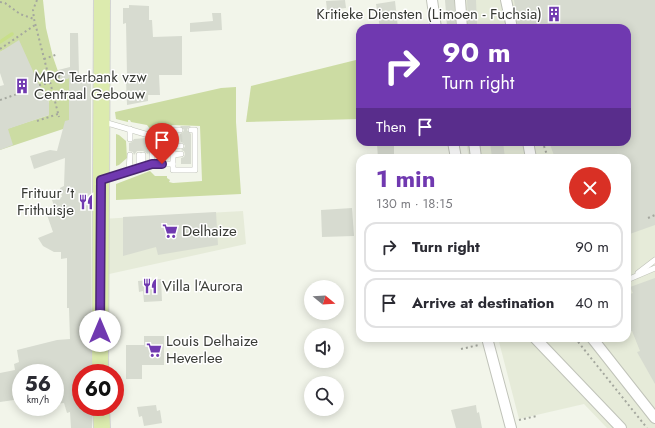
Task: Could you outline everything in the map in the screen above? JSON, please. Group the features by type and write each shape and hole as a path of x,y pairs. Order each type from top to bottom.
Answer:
{"main road":[{"path":"100,364 102,0"},
{"path":"101,416 102,428"}],"street":[{"path":"432,0 435,24"},
{"path":"460,0 462,24"},
{"path":"506,0 511,24"},
{"path":"488,342 511,425"},
{"path":"539,342 621,428"},
{"path":"595,342 655,418"}],"lane":[{"path":"101,121 130,129 141,135 152,136 152,138"},
{"path":"130,129 130,139"},
{"path":"180,130 173,130 173,170 195,170 193,155 193,138 195,130 191,130"},
{"path":"173,138 180,138"},
{"path":"173,146 181,146"},
{"path":"152,154 152,164"},
{"path":"173,155 181,154"},
{"path":"130,155 130,171"},
{"path":"141,155 141,168"},
{"path":"101,180 152,164 173,164"},
{"path":"631,278 655,260"},
{"path":"631,279 655,268"}],"path":[{"path":"37,0 33,10 35,25 59,117"},
{"path":"0,2 5,3 20,14 34,19"},
{"path":"0,49 35,25"},
{"path":"44,59 58,54"},
{"path":"57,71 60,81"},
{"path":"49,79 59,76"},
{"path":"39,86 50,83"},
{"path":"0,100 23,92"},
{"path":"37,122 58,114"},
{"path":"544,146 547,154"},
{"path":"648,218 655,215"},
{"path":"461,349 485,342"},
{"path":"578,342 647,428"},
{"path":"511,425 537,416"}],"shaded area":[{"path":"446,0 655,0 655,428 607,428 584,404 519,419 499,342 631,342 631,154 468,154 467,146 631,146 631,24 449,24"},
{"path":"243,211 246,244 100,276 101,219"}],"green space":[{"path":"0,0 43,0 46,28 53,57 61,80 69,78 69,127 0,150 0,131 49,115 49,103 44,88 41,89 28,66 4,50 0,52"},
{"path":"356,60 356,119 246,122 251,86"},
{"path":"236,87 236,122 241,194 116,200 116,184 150,171 155,176 167,176 170,180 169,182 173,183 202,181 200,126 172,125 168,130 167,142 167,135 161,135 161,128 150,129 147,125 131,122 130,120 128,120 128,122 116,119 115,112 221,88"},
{"path":"116,134 126,141 127,158 116,166"}],"building":[{"path":"345,0 346,8 327,10 326,1"},
{"path":"445,0 454,0 455,24 447,24"},
{"path":"467,0 476,0 477,24 468,24"},
{"path":"514,0 655,0 655,225 631,234 631,154 554,154 550,146 631,146 631,24 517,24"},
{"path":"395,1 398,24 379,24 376,4"},
{"path":"129,5 149,6 149,20 152,20 153,37 182,36 182,75 159,75 160,95 148,95 148,101 127,105 126,23 123,24 123,8 129,8"},
{"path":"212,13 221,13 222,30 190,32 190,23 213,21"},
{"path":"70,33 78,33 79,74 91,82 91,364 72,364 72,416 92,416 92,428 71,428 70,412 67,413 64,403 64,364 14,364 19,362 17,350 57,340 70,339 69,308 67,308 67,258 61,259 61,252 54,252 43,246 38,238 53,232 47,215 56,212 52,200 62,197 60,188 64,186 65,158 34,169 30,156 50,150 57,151 65,121 69,120 69,78 61,81 58,70 70,67"},
{"name":"MPC Terbank vzw Centraal Gebouw","path":"19,40 41,89 44,88 49,103 49,115 8,129 13,145 0,150 0,86 4,85 0,73 0,52"},
{"path":"180,126 191,126 187,130 191,134 191,164 181,164 181,158 184,157 185,154 184,151 181,150 185,146 181,142 180,134 184,130"},
{"path":"146,138 152,142 156,138 156,154 152,150 148,154 143,151 137,151 134,155 133,152 129,151 129,143 134,139"},
{"path":"377,146 394,146 394,154 378,154"},
{"path":"490,146 504,146 504,154 492,154"},
{"path":"352,208 354,236 322,237 321,210"},
{"name":"Delhaize","path":"216,212 218,245 158,255 156,247 123,256 123,217"},
{"path":"655,278 655,384 637,352 640,351 631,331 631,294 633,293 631,287"},
{"name":"Villa l'Aurora","path":"161,279 162,301 144,302 143,291 139,292 138,281"},
{"path":"144,336 164,336 164,365 142,365 142,379 126,379 126,345 144,345"},
{"path":"12,371 12,400 0,402 0,373"},
{"path":"156,405 157,411 160,410 162,423 144,426 142,416 139,417 137,407"},
{"path":"476,405 482,428 456,428 451,410"}],"waterway":[{"path":"0,42 12,34"}],"place":[{"name":"Kritieke Diensten (Limoen - Fuchsia)","path":"554,14"},
{"name":"MPC Terbank vzw Centraal Gebouw","path":"22,86"},
{"name":"Frituur 't Frithuisje","path":"86,202"},
{"name":"Delhaize","path":"170,231"},
{"name":"Villa l'Aurora","path":"150,286"},
{"name":"Louis Delhaize Heverlee","path":"154,350"}],"route":[{"path":"100,331 101,180 152,164 162,164"}]}
